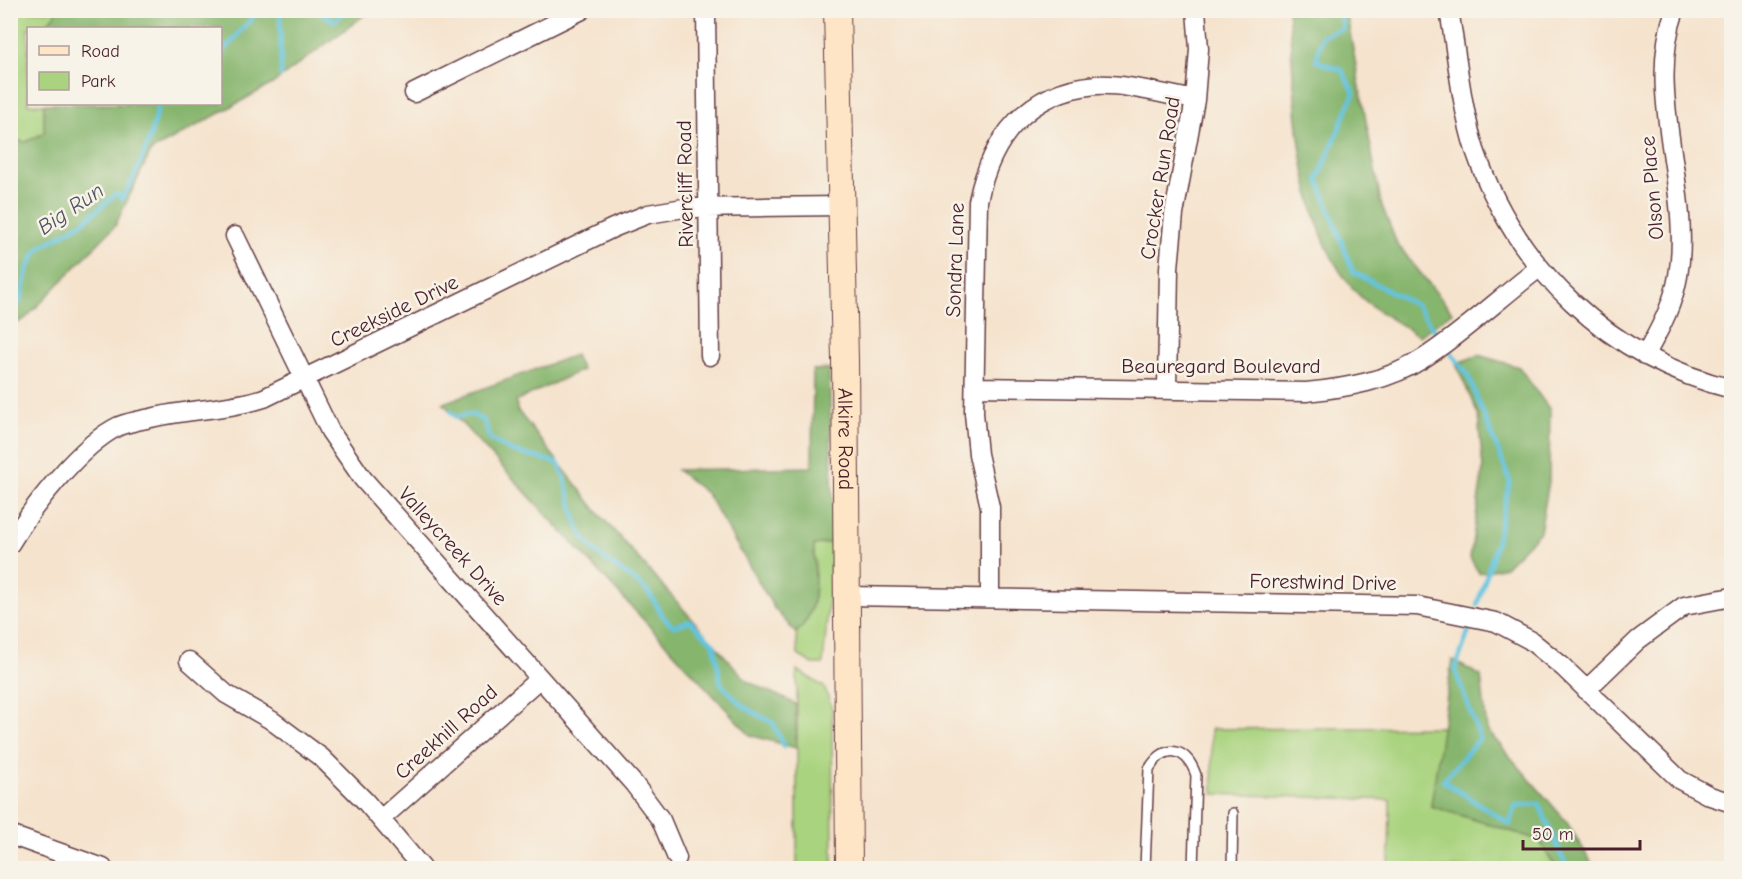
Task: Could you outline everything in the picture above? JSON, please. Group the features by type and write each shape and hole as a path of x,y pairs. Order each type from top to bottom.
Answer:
{"main road":[{"name":"Alkire Road","path":"837,10 848,596 849,868"}],"street":[{"path":"414,93 582,10"},
{"name":"Rivercliff Road","path":"706,10 711,356"},
{"name":"Crocker Run Road","path":"1167,389 1168,268 1174,214 1195,100 1198,49 1196,10"},
{"path":"1449,10 1475,149 1492,192 1511,228 1539,268 1576,308 1617,340 1645,356 1731,389"},
{"name":"Olson Place","path":"1645,356 1673,301 1679,274 1680,240 1666,82 1666,54 1675,10"},
{"name":"Sondra Lane","path":"990,598 990,507 978,453 975,387 978,201 983,176 992,152 1007,131 1026,112 1047,99 1097,85 1195,100"},
{"name":"Creekside Drive","path":"10,544 65,470 91,445 120,426 153,417 244,404 305,379 637,218 676,209 842,206"},
{"name":"Valleycreek Drive","path":"235,236 330,431 363,479 634,784 661,820 677,858"},
{"name":"Beauregard Boulevard","path":"975,387 1306,392 1341,388 1375,380 1423,359 1539,268"},
{"name":"Forestwind Drive","path":"848,596 1417,606 1496,622 1530,640 1680,780 1710,796 1731,803"},
{"path":"1586,690 1638,640 1684,606 1731,597"},
{"path":"189,662 226,694 271,720 322,758 381,819 422,868"},
{"name":"Creekhill Road","path":"381,819 540,678"},
{"path":"10,835 103,868"}],"lane":[{"path":"1145,868 1149,769 1157,756 1169,751 1182,753 1196,775 1193,868"},
{"path":"1232,868 1233,813"}],"green space":[{"path":"58,10 370,11 272,84 151,151 115,226 25,319 11,326 11,140 26,142 44,133 44,105 222,105 222,27 45,27"},
{"path":"10,11 58,11 45,27 27,27 27,105 44,105 44,133 26,142 11,140"},
{"path":"1288,11 1346,11 1381,203 1397,244 1452,312 1419,336 1362,298 1340,271 1323,238 1311,202 1303,163 1297,123"},
{"path":"575,355 582,370 516,401 518,411 600,515 747,681 796,704 796,748 750,735 443,403"},
{"path":"1478,355 1519,367 1550,410 1549,482 1540,532 1505,567 1479,573 1470,558 1483,469 1478,415 1456,364"},
{"path":"829,369 834,542 814,545 813,603 804,624 796,633 774,608 707,494 677,470 812,467 813,370"},
{"path":"834,542 823,664 813,664 798,655 796,633 804,624 813,603 814,544"},
{"path":"1452,660 1481,676 1487,730 1566,821 1595,868 1556,868 1539,840 1431,806"},
{"path":"797,670 824,687 832,708 833,868 797,868"},
{"path":"1444,727 1431,806 1539,840 1556,868 1389,868 1390,800 1213,794 1211,729"}],"waterway":[{"name":"Big Run","path":"222,53 253,17 263,10"},
{"path":"280,10 281,76"},
{"name":"Big Run","path":"317,10 334,21 348,10"},
{"path":"1339,10 1343,28 1322,36 1316,61 1342,70 1354,93 1318,179 1353,272 1416,305 1436,332"},
{"name":"Big Run","path":"10,311 21,300 27,270 38,249 82,223 114,196 118,194 122,199 144,152 158,105"},
{"path":"1451,353 1468,375 1510,481 1494,552 1477,605"},
{"path":"451,412 456,417 471,414 484,421 490,439 511,451 558,463 578,526 589,545 602,558 647,591 662,615 670,623 674,626 690,621 714,644 721,684 744,707 773,723 784,747"},
{"path":"1469,630 1455,670 1480,738 1443,781 1510,824 1516,805 1539,804 1567,868"}]}
